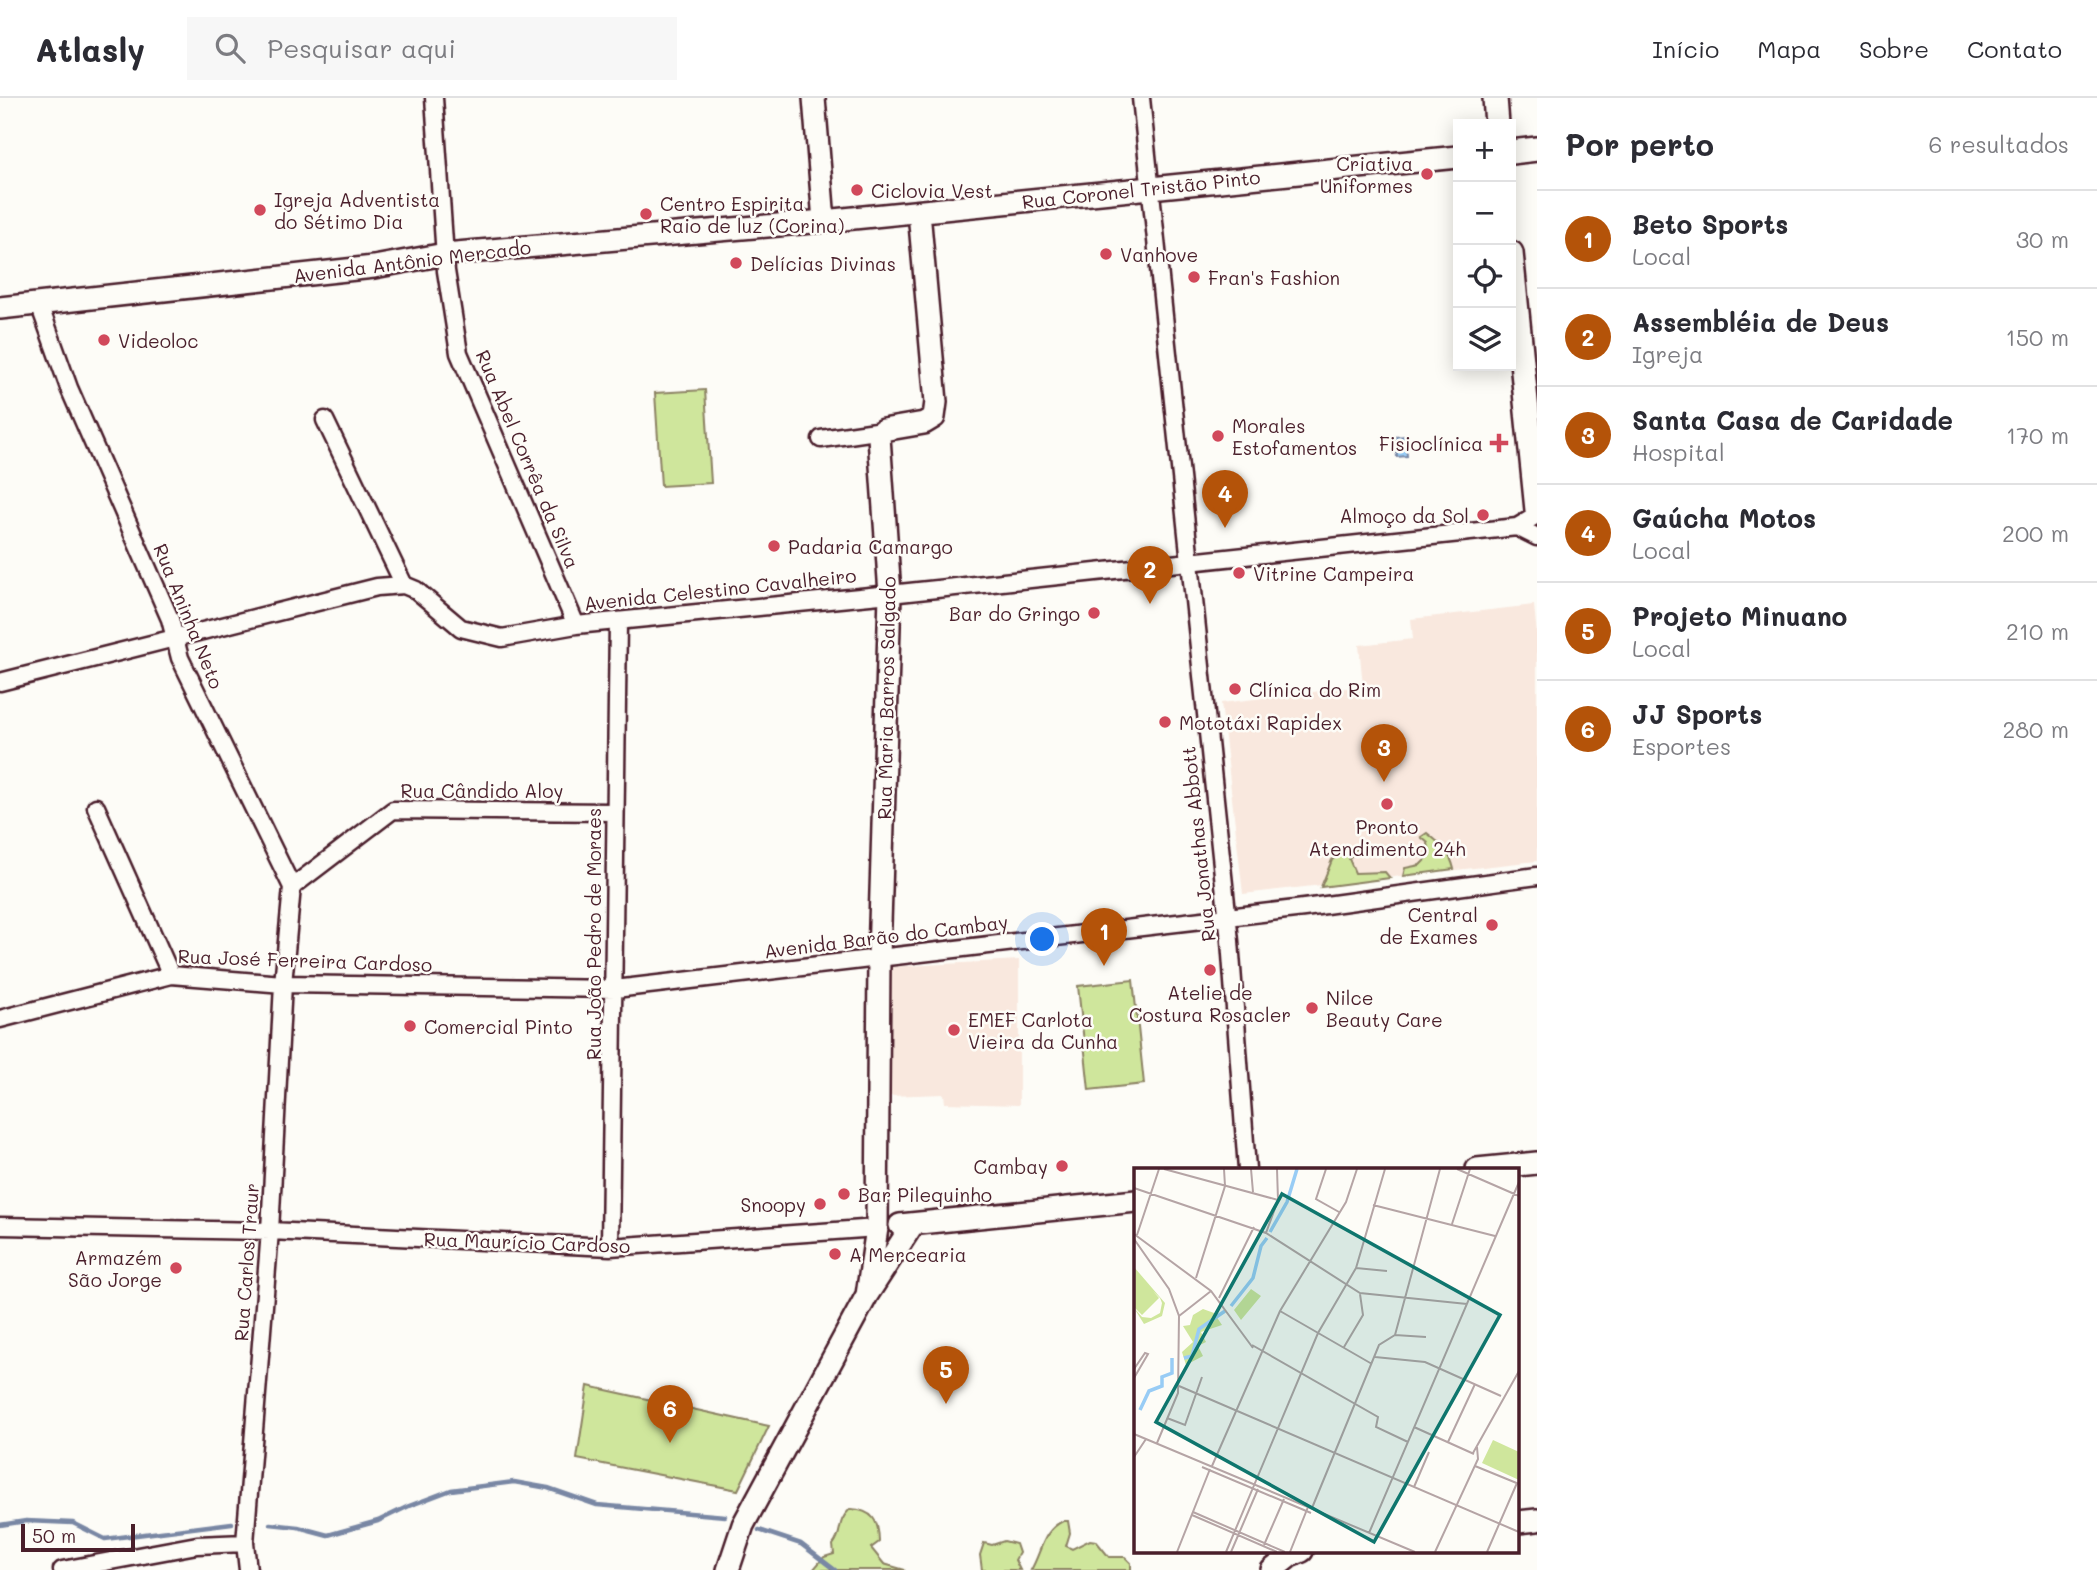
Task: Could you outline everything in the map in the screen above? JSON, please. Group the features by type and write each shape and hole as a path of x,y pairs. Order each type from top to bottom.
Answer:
{"main road":[{"path":"1495,98 1497,119"},
{"path":"1516,151 1537,149"},
{"path":"1516,303 1537,512"}],"street":[{"name":"Rua Abel Corrêa da Silva","path":"434,98 445,254 459,353 576,625"},
{"path":"814,98 824,221"},
{"name":"Rua Jonathas Abbott","path":"1142,98 1227,916 1247,1168"},
{"name":"Rua Coronel Tristão Pinto","path":"824,221 1453,159"},
{"path":"821,439 924,423 934,417 936,402 919,212"},
{"name":"Avenida Antônio Mercado","path":"0,308 374,267 445,254 824,221"},
{"name":"Rua Aninha Neto","path":"39,304 69,388 170,618 180,658 292,887"},
{"path":"0,682 377,587 404,585 325,419"},
{"name":"Rua Maria Barros Salgado","path":"867,1295 877,1228 879,957 890,594 879,438 883,430"},
{"name":"Avenida Celestino Cavalheiro","path":"404,585 416,590 461,628 502,638 576,625 1517,527 1537,512"},
{"path":"1517,527 1537,537"},
{"name":"Rua João Pedro de Moraes","path":"610,1247 618,621"},
{"path":"96,807 171,975"},
{"name":"Rua Cândido Aloy","path":"292,887 393,810 614,812"},
{"name":"Avenida Barão do Cambay","path":"615,989 1385,898 1537,876"},
{"path":"283,984 292,887"},
{"name":"Rua José Ferreira Cardoso","path":"0,1019 171,975 283,984 615,989"},
{"name":"Rua Carlos Traur","path":"248,1570 245,1543 270,1231 283,984"},
{"path":"1487,1168 1537,1163"},
{"name":"Rua Maurício Cardoso","path":"0,1226 270,1231 610,1247 877,1228 1134,1201"},
{"path":"728,1570 743,1525 867,1295 913,1224"},
{"path":"62,1570 197,1545 245,1543"},
{"path":"1272,1570 1294,1553"}],"shaded area":[{"path":"1534,605 1537,635 1537,861 1243,894 1221,703 1363,686 1359,645 1413,639 1411,619"},
{"name":"EMEF Carlota Vieira da Cunha","path":"1019,960 1019,1105 945,1103 944,1094 889,1096 888,967"}],"green space":[{"path":"705,390 711,483 661,486 655,393"},
{"path":"1427,833 1444,849 1454,869 1403,876 1405,868 1420,865 1430,855 1428,843 1421,837"},
{"path":"1354,846 1357,848 1349,859 1355,873 1385,872 1390,878 1321,887 1332,860"},
{"path":"1133,980 1144,1084 1089,1090 1078,986"},
{"path":"588,1386 769,1426 738,1490 577,1459"},
{"path":"850,1509 864,1512 873,1518 878,1528 879,1542 871,1548 884,1564 905,1570 813,1570 824,1557 834,1554 833,1545"},
{"path":"1063,1521 1068,1521 1070,1533 1066,1546 1072,1549 1090,1540 1096,1541 1109,1557 1125,1557 1131,1563 1131,1570 1031,1570 1047,1536"},
{"path":"1004,1541 1016,1544 1019,1553 1015,1560 1020,1570 982,1570 980,1555 984,1543 992,1545"}],"water":[{"path":"1405,436 1407,456 1397,457 1395,437"}],"waterway":[{"path":"270,1524 298,1527 328,1535 378,1521 451,1490 514,1482 548,1488 597,1505 725,1516"},
{"path":"0,1525 26,1521 73,1523 105,1539 232,1523"},
{"path":"759,1530 801,1544 835,1570"}],"place":[{"name":"Criativa Uniformes","path":"1427,174"},
{"name":"Ciclovia Vest","path":"857,190"},
{"name":"Igreja Adventista do Sétimo Dia","path":"260,210"},
{"name":"Centro Espirita Raio de luz (Corina)","path":"646,214"},
{"name":"Vanhove","path":"1106,254"},
{"name":"Delícias Divinas","path":"736,263"},
{"name":"Fran's Fashion","path":"1194,277"},
{"name":"Videoloc","path":"104,340"},
{"name":"Morales Estofamentos","path":"1218,436"},
{"name":"Fisioclínica","path":"1499,443"},
{"name":"Almoço da Sol","path":"1483,515"},
{"name":"Gaúcha Motos","path":"1225,528"},
{"name":"Padaria Camargo","path":"774,546"},
{"name":"Vitrine Campeira","path":"1239,573"},
{"name":"Assembléia de Deus","path":"1150,604"},
{"name":"Bar do Gringo","path":"1094,613"},
{"name":"Clínica do Rim","path":"1235,689"},
{"name":"Mototáxi Rapidex","path":"1165,722"},
{"name":"Santa Casa de Caridade","path":"1384,782"},
{"name":"Pronto Atendimento 24h","path":"1387,804"},
{"name":"Central de Exames","path":"1492,925"},
{"name":"Beto Sports","path":"1104,966"},
{"name":"Atelie de Costura Rosacler","path":"1210,970"},
{"name":"Nilce Beauty Care","path":"1312,1008"},
{"name":"Comercial Pinto","path":"410,1026"},
{"name":"EMEF Carlota Vieira da Cunha","path":"954,1030"},
{"name":"Cambay","path":"1062,1166"},
{"name":"Bar Pilequinho","path":"844,1194"},
{"name":"Snoopy","path":"820,1204"},
{"name":"A Mercearia","path":"835,1254"},
{"name":"Armazém São Jorge","path":"176,1268"},
{"name":"Projeto Minuano","path":"946,1404"},
{"name":"JJ Sports","path":"670,1443"}]}
